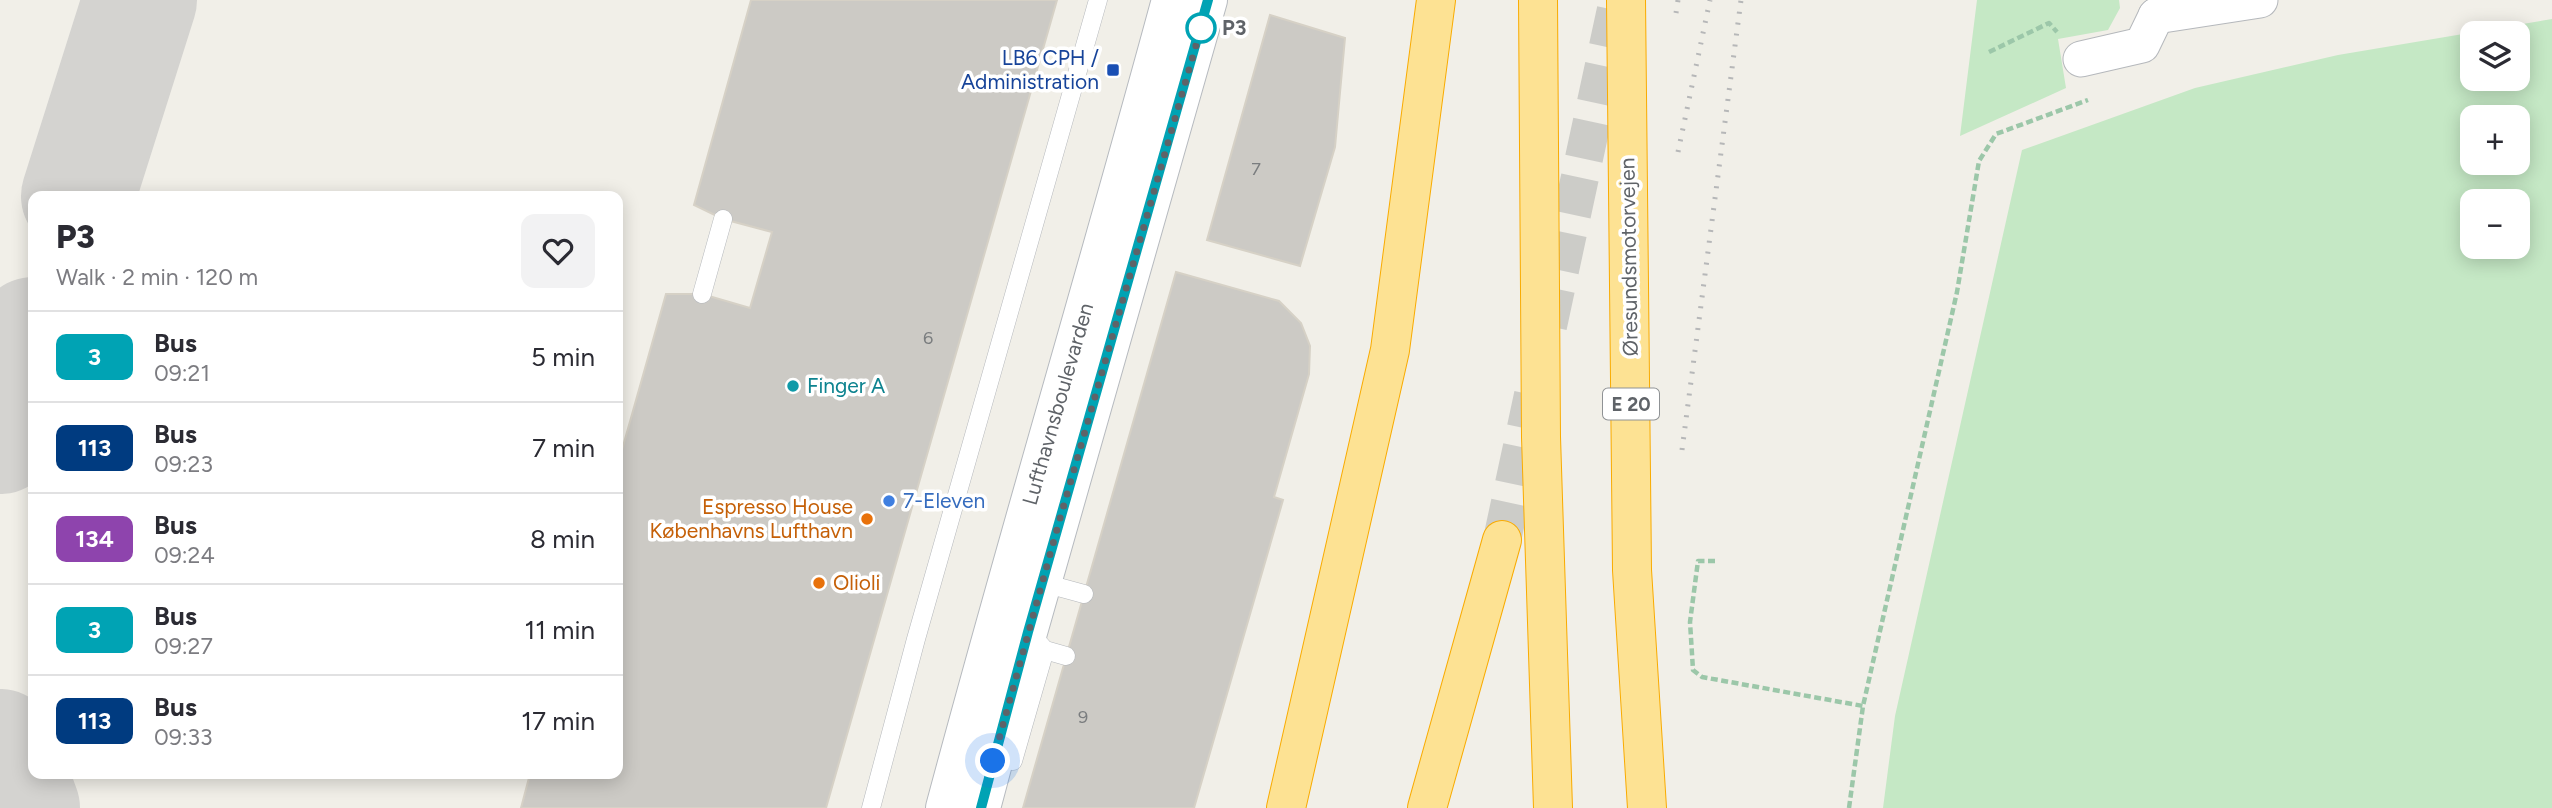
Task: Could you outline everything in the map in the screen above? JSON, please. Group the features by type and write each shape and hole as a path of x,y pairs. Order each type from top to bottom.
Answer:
{"highway":[{"path":"1286,808 1390,351 1436,0"},
{"path":"1538,0 1541,437 1553,808"},
{"name":"Øresundsmotorvejen","path":"1626,0 1632,570 1647,808"},
{"path":"1427,808 1502,540"}],"street":[{"name":"Lufthavnsboulevarden","path":"994,795 1023,632 1026,577 1171,0"},
{"name":"Lufthavnsboulevarden","path":"1026,577 1208,0"},
{"path":"2081,59 2142,45 2154,8 2260,0"},
{"name":"Lufthavnsboulevarden","path":"945,808 1023,632"}],"lane":[{"path":"870,808 1098,0"},
{"path":"702,294 723,219"},
{"path":"1026,577 1084,594"},
{"path":"1023,632 1066,656"}],"path":[{"path":"1989,52 2049,23 2081,59"},
{"path":"1849,808 1863,706 1957,292 1979,161"},
{"path":"1715,561 1698,561 1690,622 1693,670 1702,677 1863,706"}],"green space":[{"path":"1977,0 2119,0 2120,8 2108,30 2058,39 2066,88 1960,136"},
{"path":"2552,19 2552,808 1883,808 1895,716 2022,150 2195,88 2338,55 2460,34 2460,91 2530,91 2530,23"}],"building":[{"name":"Finger A","path":"751,0 1057,0 826,808 521,808 529,779 623,779 623,446 666,294 702,294 750,308 772,232 723,219 694,205"},
{"path":"1270,15 1345,38 1335,147 1300,266 1207,240"},
{"path":"1176,272 1279,301 1301,323 1310,346 1309,374 1274,497 1283,500 1194,808 1023,808"}],"taxiway":[{"path":"80,191 140,0"},
{"path":"0,437 28,350"},
{"path":"0,746 23,808"}],"tunnel":[{"path":"1548,326 1618,0"},
{"path":"1502,540 1533,395"}],"railway":[{"path":"1676,13 1678,0"},
{"path":"1678,152 1710,0"},
{"path":"1682,450 1741,0"}],"bus line":[{"name":"3","path":"981,808 1073,470 1208,0"}],"place":[{"name":"P3","path":"1201,28"},
{"name":"LB6 CPH / Administration","path":"1113,70"},
{"name":"Finger A","path":"793,386"},
{"name":"7-Eleven","path":"889,501"},
{"name":"Espresso House Københavns Lufthavn","path":"867,519"},
{"name":"Olioli","path":"819,583"}],"route":[{"path":"993,761 1201,28"}]}
